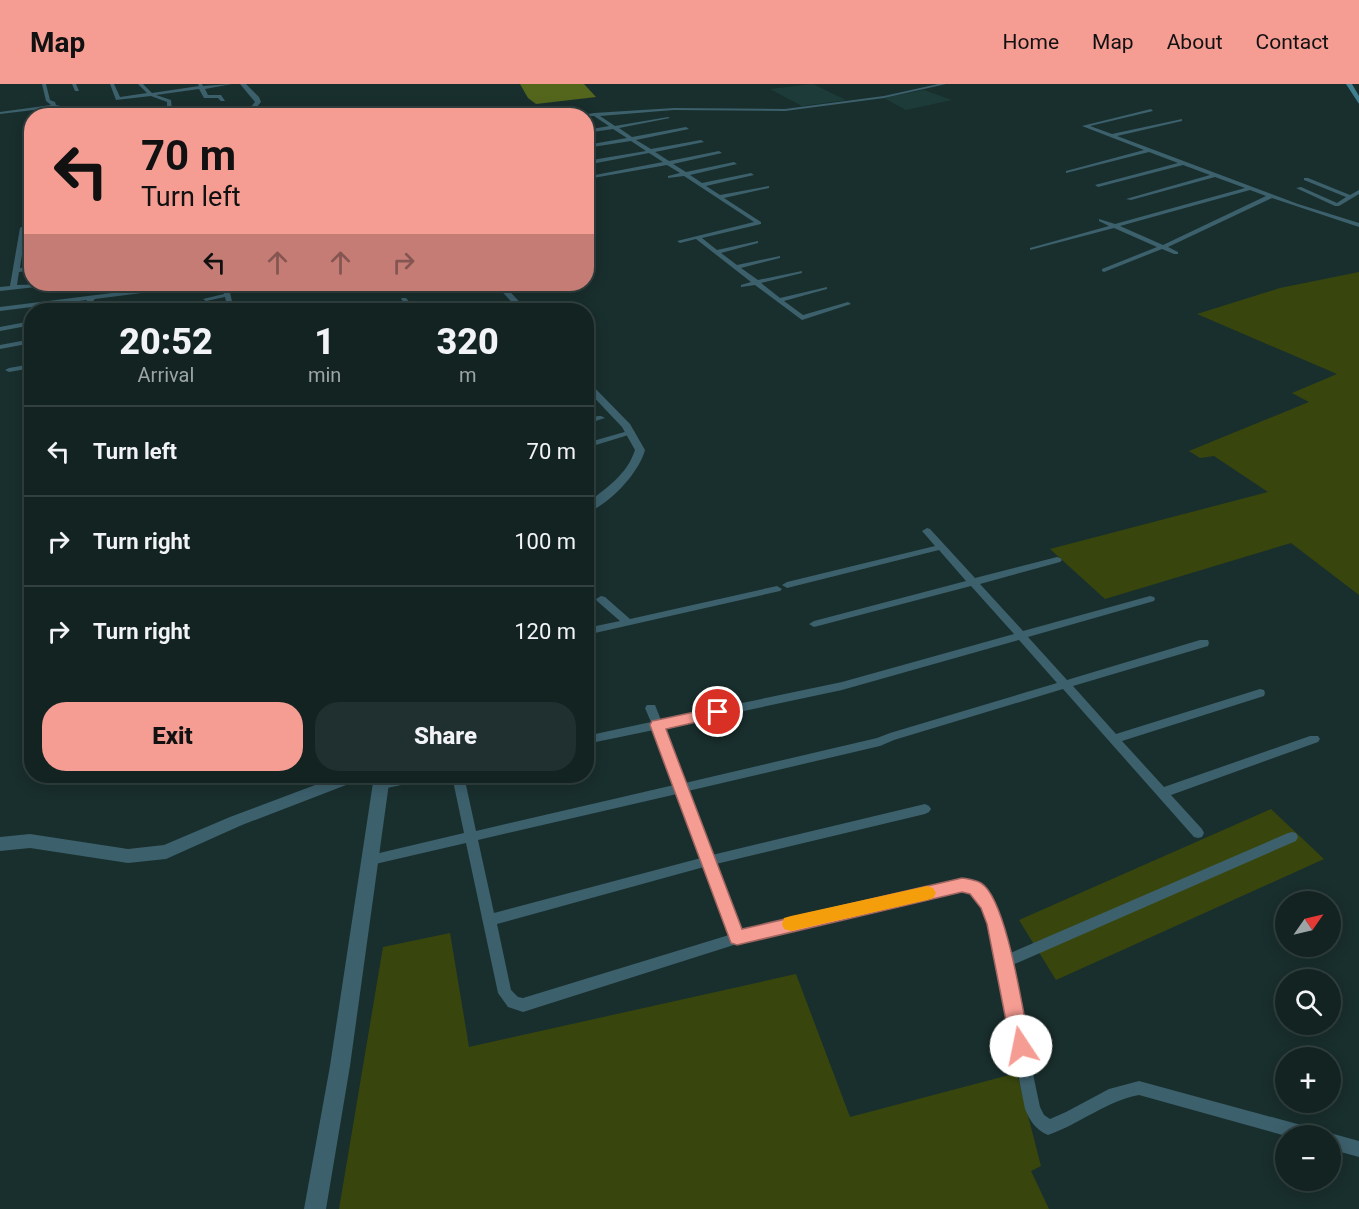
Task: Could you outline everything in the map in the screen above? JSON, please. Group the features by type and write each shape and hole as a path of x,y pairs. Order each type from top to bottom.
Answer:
{"main road":[{"path":"1349,84 1359,102"}],"street":[{"path":"52,84 44,84 48,101 53,103 54,107"},
{"path":"74,84 77,90"},
{"path":"112,84 118,99 201,86 230,84"},
{"path":"140,84 151,95 161,100 168,100 170,108"},
{"path":"243,84 257,98 258,102 253,108"},
{"path":"596,116 685,109 786,110 884,97 944,84"},
{"path":"201,86 206,98 219,96 223,100"},
{"path":"43,108 62,106 67,108"},
{"path":"0,112 24,110"},
{"path":"1151,110 1085,126 1274,197 1359,225"},
{"path":"596,116 759,223 680,241"},
{"path":"594,131 668,118"},
{"path":"1112,136 1180,120"},
{"path":"594,146 686,129"},
{"path":"594,162 701,142"},
{"path":"1068,172 1151,150"},
{"path":"595,177 719,153"},
{"path":"1098,185 1183,163"},
{"path":"670,177 734,164"},
{"path":"1130,199 1215,174"},
{"path":"701,185 751,175"},
{"path":"1306,179 1350,197"},
{"path":"719,197 767,187"},
{"path":"1032,249 1251,188"},
{"path":"1299,188 1337,205 1359,192"},
{"path":"1107,272 1169,250 1274,197"},
{"path":"1101,220 1169,250"},
{"path":"13,288 22,254 23,228"},
{"path":"697,237 802,318 848,304"},
{"path":"716,252 756,242"},
{"path":"736,267 777,257"},
{"path":"16,270 24,268"},
{"path":"743,286 800,272"},
{"path":"0,289 24,287"},
{"path":"779,300 825,288"},
{"path":"46,303 141,291"},
{"path":"226,291 229,303"},
{"path":"506,291 517,303"},
{"path":"206,299 227,295"},
{"path":"88,303 93,297"},
{"path":"404,299 407,303"},
{"path":"0,309 24,306"},
{"path":"0,329 24,324"},
{"path":"0,347 24,342"},
{"path":"9,370 24,367"},
{"path":"594,391 631,433 640,450 638,461 630,473 594,503"},
{"path":"594,420 601,418"},
{"path":"594,444 631,433"},
{"path":"927,531 1198,833"},
{"path":"788,585 941,547"},
{"path":"814,624 1057,560"},
{"path":"594,630 777,589"},
{"path":"601,599 628,622"},
{"path":"594,738 842,686 1150,599"},
{"path":"371,860 880,742 890,736 1204,644"},
{"path":"1113,739 1260,693"},
{"path":"651,708 737,938"},
{"path":"1162,793 1314,740"},
{"path":"0,844 30,841 128,856 166,852 236,821 336,783"},
{"path":"315,1209 340,1066 382,783"},
{"path":"460,783 505,993 513,1002 523,1005 737,938 962,885 976,888 988,905 1004,962 1033,1109 1038,1120 1048,1127 1060,1124 1108,1095 1124,1089 1139,1088 1275,1126"},
{"path":"490,920 708,861 925,809"},
{"path":"1004,962 1292,837"},
{"path":"1341,1144 1359,1149"}],"shaded area":[{"path":"813,84 846,100 802,106 770,89"},
{"path":"924,90 952,100 906,110 884,98"}],"green space":[{"path":"520,84 584,84 596,97 536,104 528,98"},
{"path":"1359,272 1359,595 1291,543 1105,599 1050,549 1268,492 1214,456 1200,458 1189,451 1309,402 1292,393 1337,374 1197,314 1280,288"},
{"path":"1271,809 1324,859 1056,980 1019,920"},
{"path":"450,933 469,1047 796,974 850,1117 1017,1073 1041,1166 1031,1171 1049,1209 339,1209 383,947"}],"slow traffic":[{"path":"791,924 927,893"}],"route":[{"path":"718,712 657,725 737,938 962,885 976,888 988,905 995,924 1021,1046"}]}
